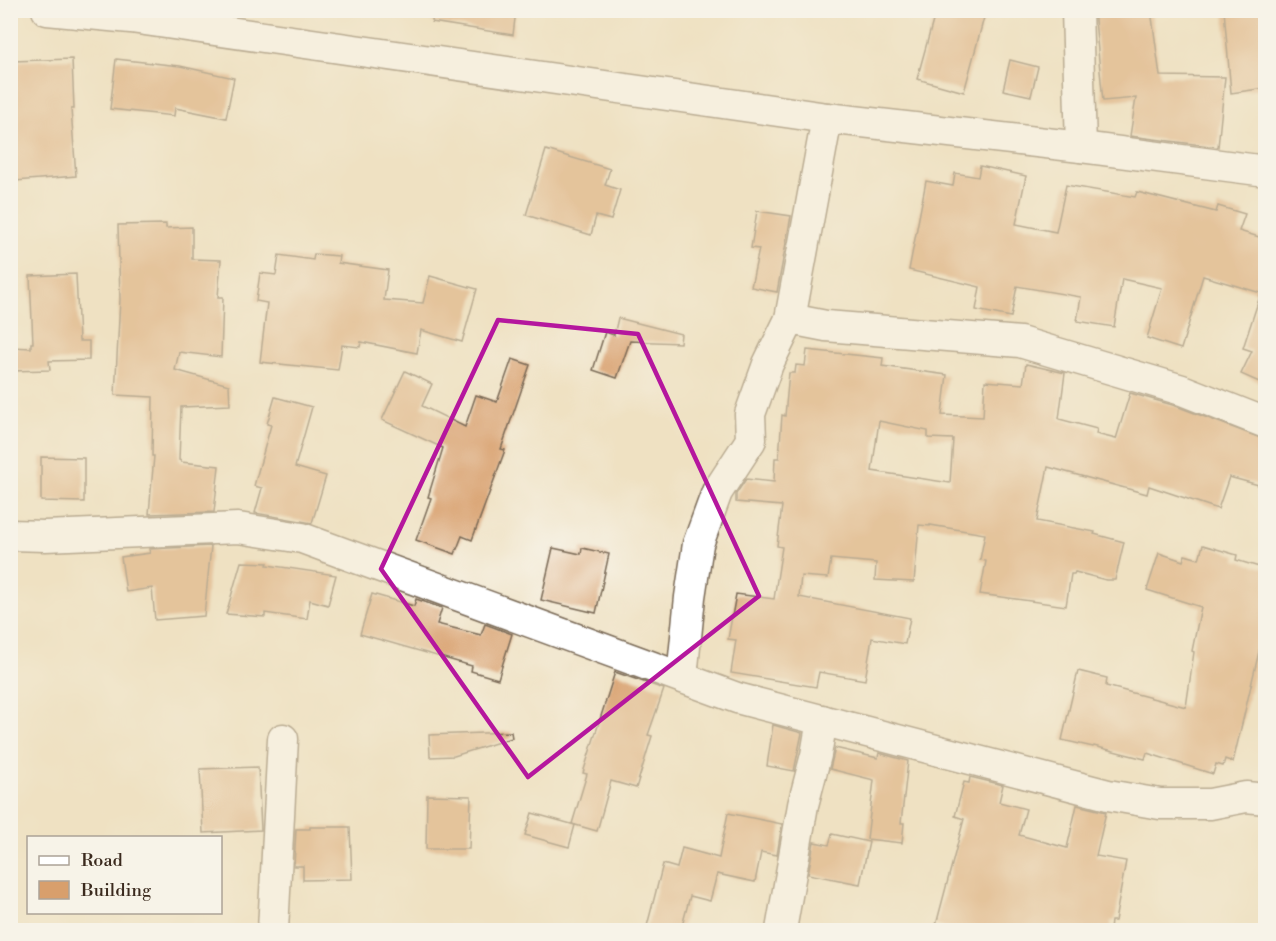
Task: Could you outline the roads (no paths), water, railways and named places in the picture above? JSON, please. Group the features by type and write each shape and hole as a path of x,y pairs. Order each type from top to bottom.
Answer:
{"street":[{"path":"47,10 131,18 827,118 1266,171"},
{"path":"1077,10 1081,147"},
{"path":"682,678 698,544 717,492 751,440 750,414 768,364 790,319 827,118"},
{"path":"790,319 826,327 1020,342 1182,390 1266,423"},
{"path":"750,414 791,335 826,327"},
{"path":"10,535 45,536 238,528 302,538 737,698 1108,795 1160,804 1210,804 1246,797 1266,799"},
{"path":"781,930 803,806 822,720"},
{"path":"273,930 283,739"}]}
